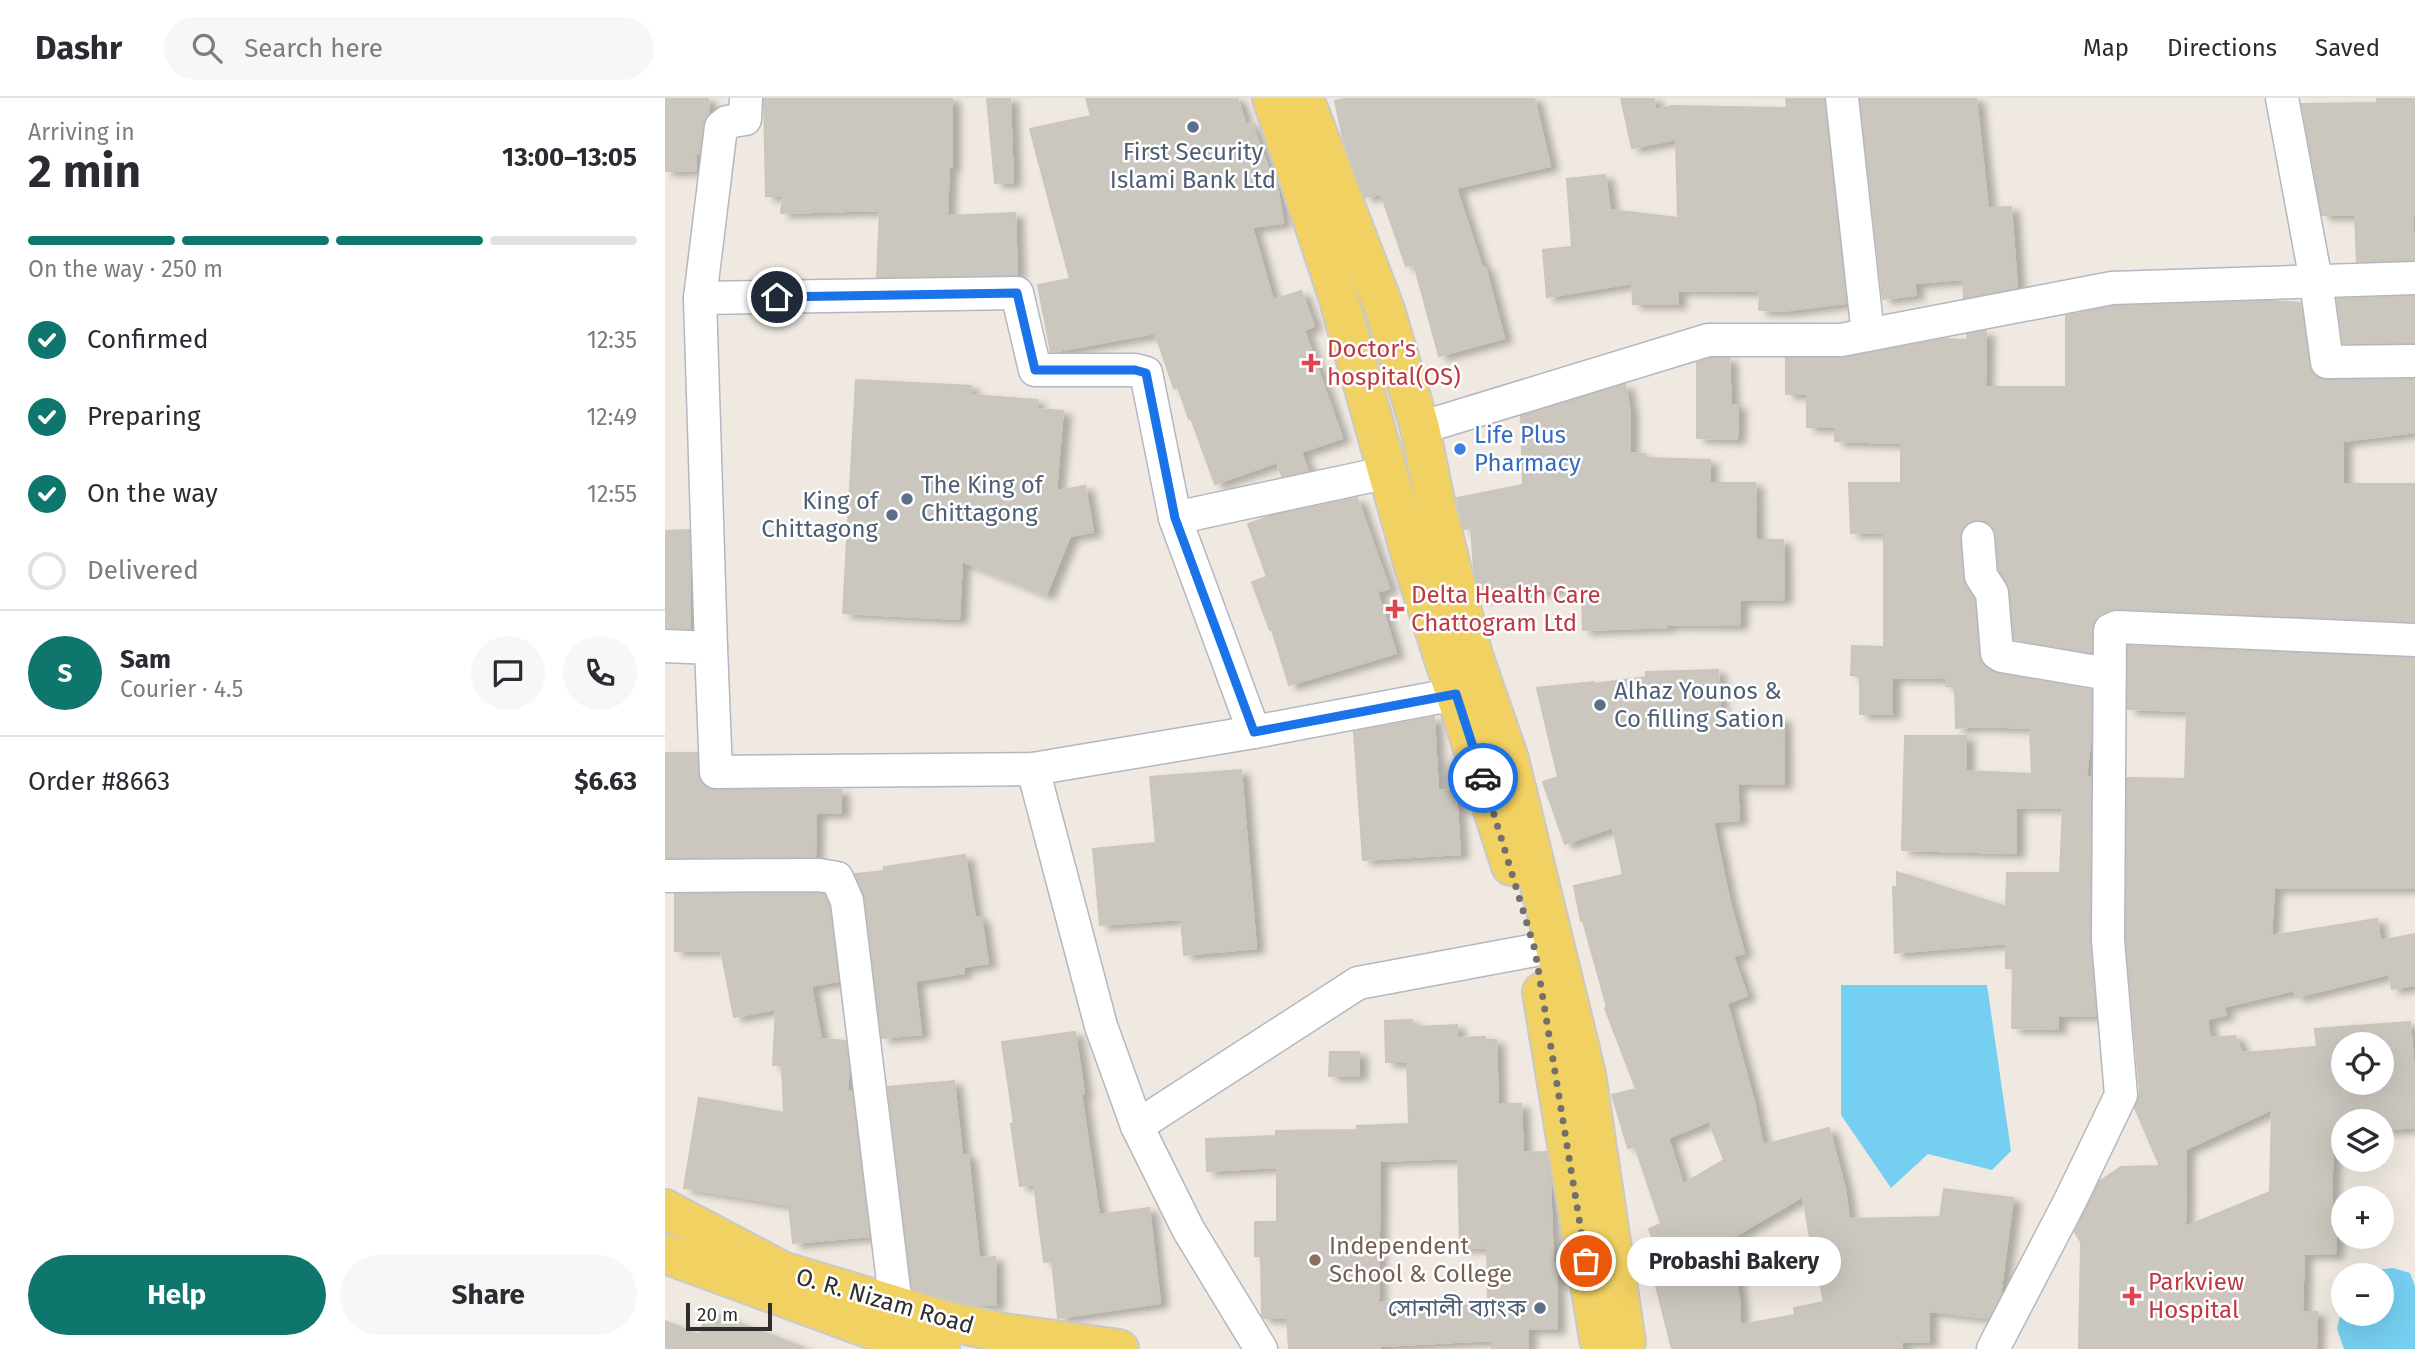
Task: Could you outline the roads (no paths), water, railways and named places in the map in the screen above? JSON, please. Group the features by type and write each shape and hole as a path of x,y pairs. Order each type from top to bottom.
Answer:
{"main road":[{"path":"1272,98 1338,296 1414,566 1506,850 1535,950 1601,1346"},
{"path":"1304,98 1385,310 1420,428 1436,506 1473,655 1509,759 1586,1074 1601,1346"},
{"name":"O. R. Nizam Road","path":"665,1209 782,1271 896,1306 942,1339 1004,1333 1119,1349"},
{"path":"665,1254 901,1340 942,1339"}],"street":[{"path":"746,98 745,119 727,122 721,127 700,298 716,772 1033,769 1254,732 1456,694"},
{"path":"1842,98 1868,335"},
{"path":"2282,98 2316,281 2327,362 2415,360"},
{"path":"1420,428 1708,340 1841,340 2112,288 2415,278"},
{"path":"700,298 1017,293 1035,370 1135,370 1146,373 1175,518 1254,732"},
{"path":"1175,518 1389,472"},
{"path":"1978,538 1981,576 1992,593 1997,653 2108,674"},
{"path":"1993,1349 2070,1201 2121,1095 2108,940 2110,630 2117,627 2415,640"},
{"path":"665,646 711,648"},
{"path":"1033,769 1101,1026 1137,1126 1188,1228 1261,1349"},
{"path":"665,876 819,875 837,878 847,901 896,1306"},
{"path":"1137,1126 1358,983 1535,950"}],"water":[{"path":"1841,985 1987,985 2011,1151 1992,1170 1928,1154 1891,1188 1841,1115"},
{"path":"2394,1268 2410,1273 2415,1286 2415,1349 2344,1349 2338,1326 2394,1326"}],"place":[{"name":"First Security Islami Bank Ltd","path":"1193,127"},
{"name":"Doctor's hospital(OS)","path":"1311,363"},
{"name":"Life Plus Pharmacy","path":"1460,449"},
{"name":"The King of Chittagong","path":"907,499"},
{"name":"King of Chittagong","path":"892,515"},
{"name":"Delta Health Care Chattogram Ltd","path":"1395,609"},
{"name":"Alhaz Younos & Co filling Sation","path":"1600,705"},
{"name":"Independent School & College","path":"1315,1260"},
{"name":"Probashi Bakery","path":"1586,1261"},
{"name":"Parkview Hospital","path":"2132,1296"},
{"name":"সোনালী ব্যাংক","path":"1540,1308"}]}
